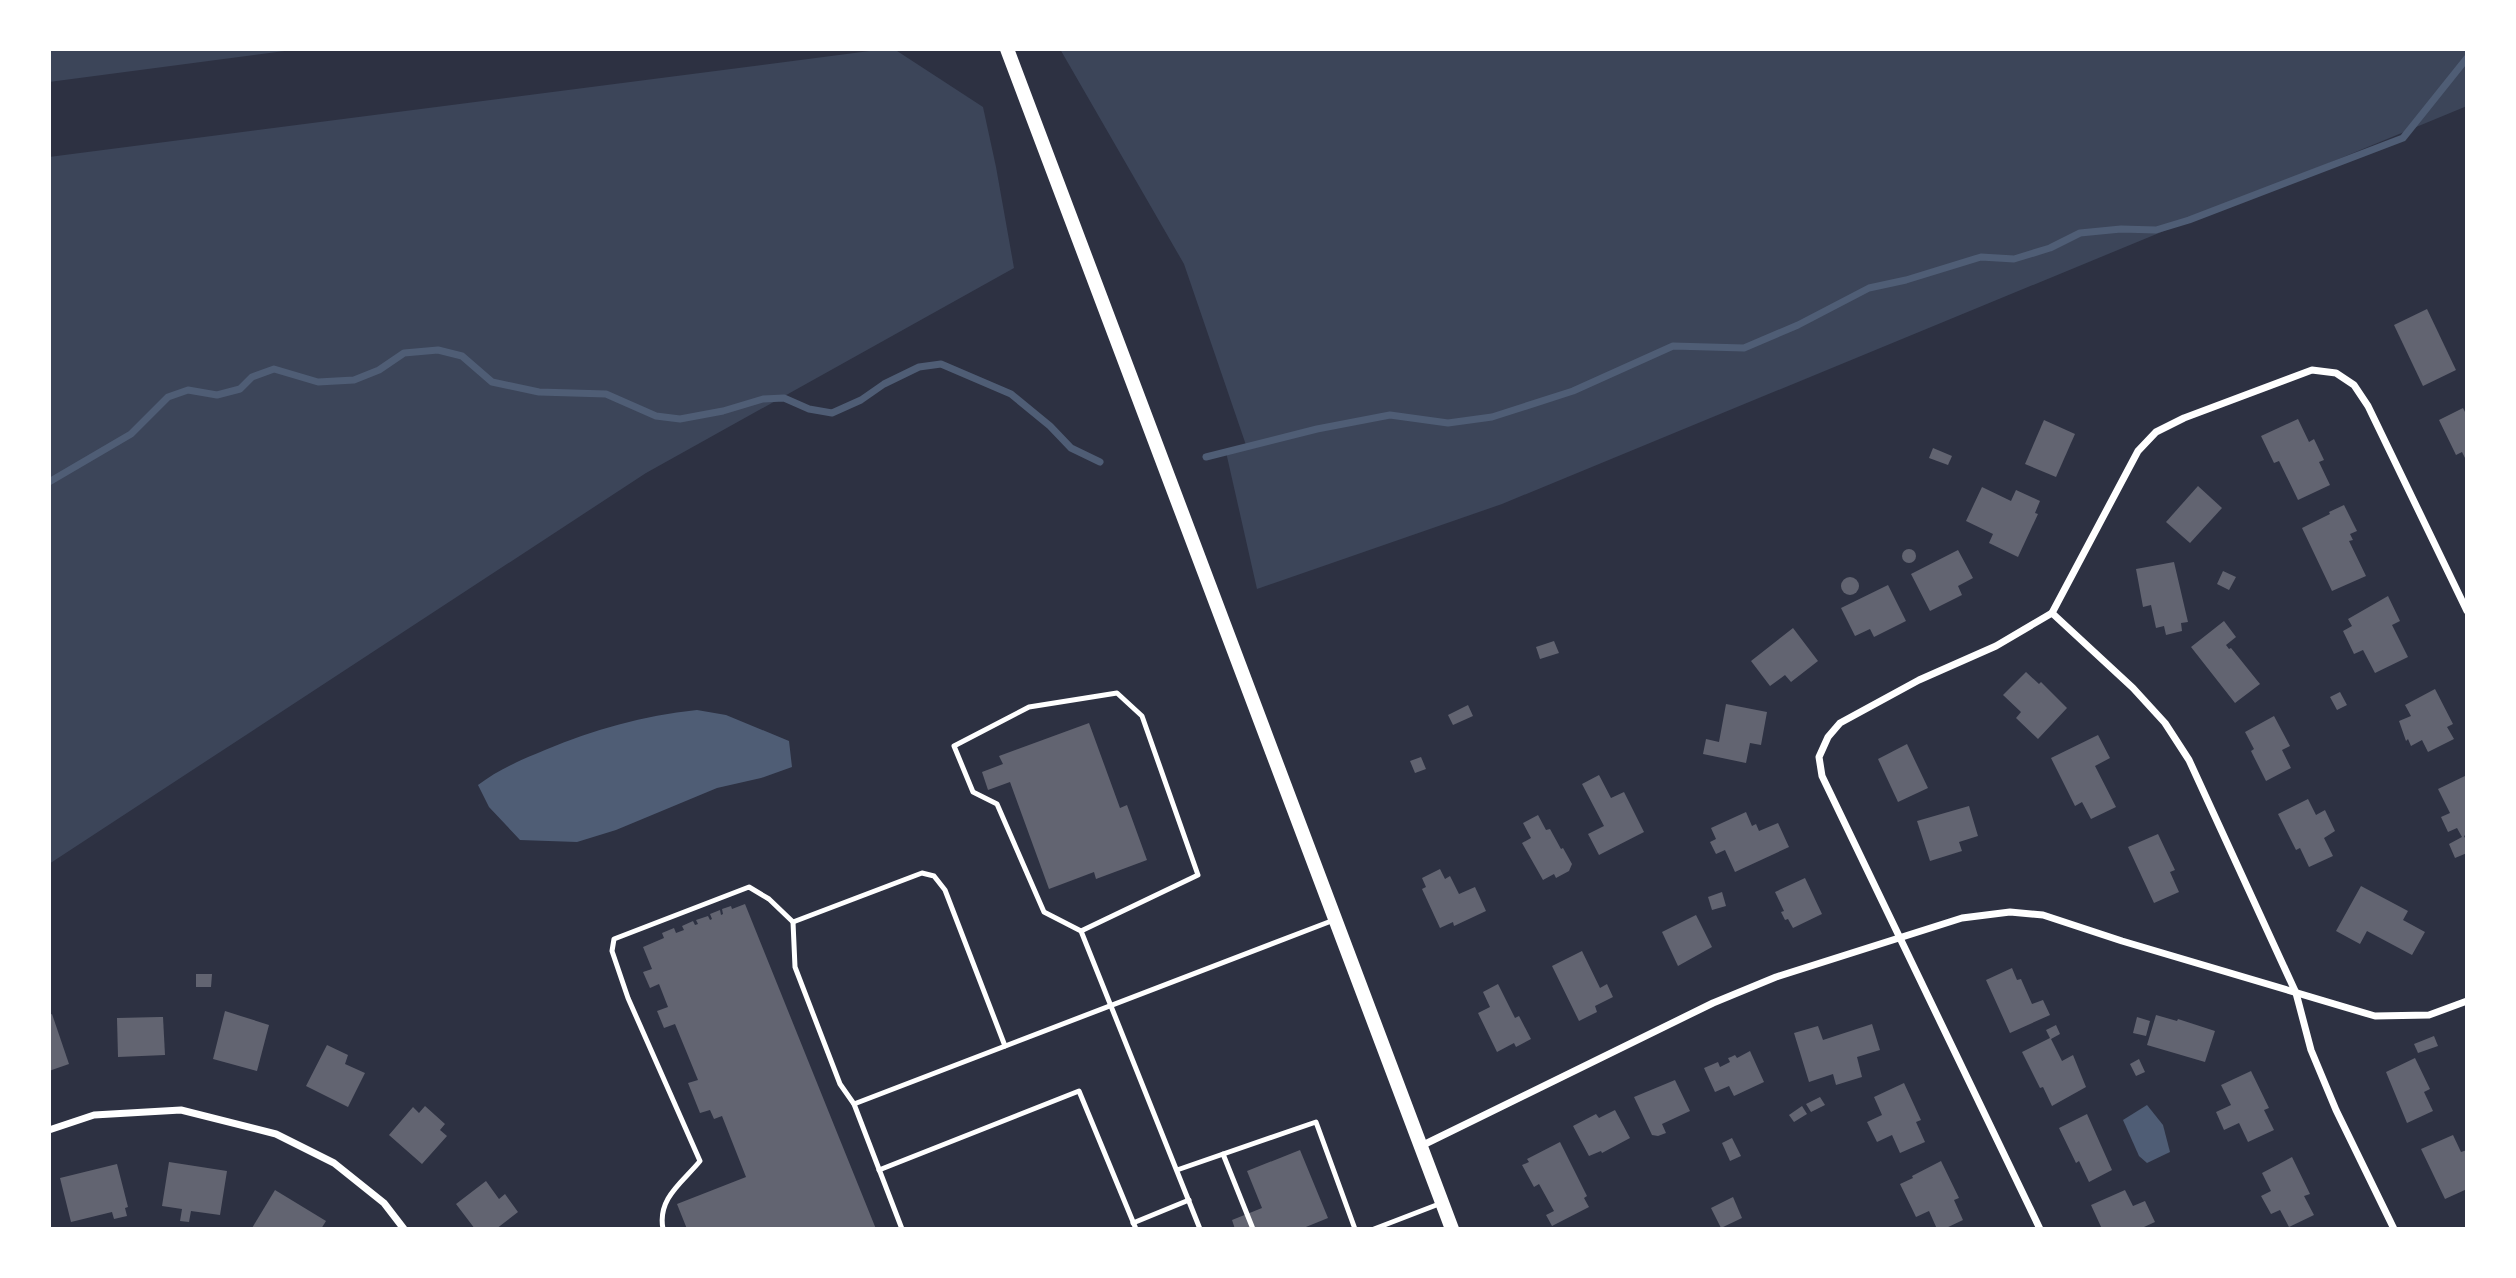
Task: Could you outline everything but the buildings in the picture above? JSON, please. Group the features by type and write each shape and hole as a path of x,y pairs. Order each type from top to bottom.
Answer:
{"main road":[{"path":"1007,49 1452,1229"}],"street":[{"path":"2040,1229 1822,776 1819,757 1828,737 1840,723 1919,680 1996,646 2053,613 2138,451 2156,432 2184,418 2312,370 2336,373 2354,385 2368,406 2467,611"},
{"path":"2053,613 2133,688 2165,723 2189,760 2296,993 2311,1050 2336,1110 2394,1229"},
{"path":"1421,1146 1713,1003 1776,977 1962,918 2010,912 2043,915 2122,942 2375,1016 2429,1014 2467,1001"},
{"path":"49,1130 94,1115 181,1110 276,1134 334,1164 384,1203 404,1229"}],"lane":[{"path":"1082,931 1198,875 1142,716 1117,693 1029,707 954,746 973,792 997,804 1044,912 1082,931 1200,1229"},
{"path":"793,922 922,873 934,876 945,890 1005,1046"},
{"path":"663,1229 664,1205 670,1192 700,1161 628,998 612,951 614,939 749,887 769,899 793,922 794,967 840,1084 854,1104 902,1229"},
{"path":"854,1104 1334,920"},
{"path":"879,1170 1079,1091 1134,1226 1189,1200"},
{"path":"1177,1170 1316,1122 1355,1229"},
{"path":"1223,1154 1253,1229"},
{"path":"1374,1229 1442,1203"}],"shaded area":[{"path":"49,49 300,49 49,82"},
{"path":"894,49 983,107 1014,268 646,473 49,864 49,157"},
{"path":"1060,49 2467,49 2467,106 1502,504 1257,589 1226,452 1246,445 1184,264"},
{"path":"697,710 726,715 789,741 792,767 761,778 717,788 616,830 577,842 520,840 489,807 478,785 519,761 582,736 619,724"},
{"path":"2147,1105 2163,1125 2170,1152 2147,1163 2139,1156 2123,1120"}],"waterway":[{"path":"1206,457 1317,429 1390,415 1448,423 1492,417 1573,391 1673,346 1744,348 1798,325 1869,288 1906,280 1981,257 2014,259 2050,248 2080,233 2121,229 2156,230 2189,220 2403,138 2467,58"},
{"path":"49,482 131,434 168,397 188,390 217,395 240,389 252,377 274,369 318,382 354,380 379,370 404,353 438,350 462,356 492,382 539,392 606,394 656,416 680,419 723,411 763,399 784,398 809,409 832,413 919,367 941,364 1011,394 1050,426 1071,448 1100,462"}]}
